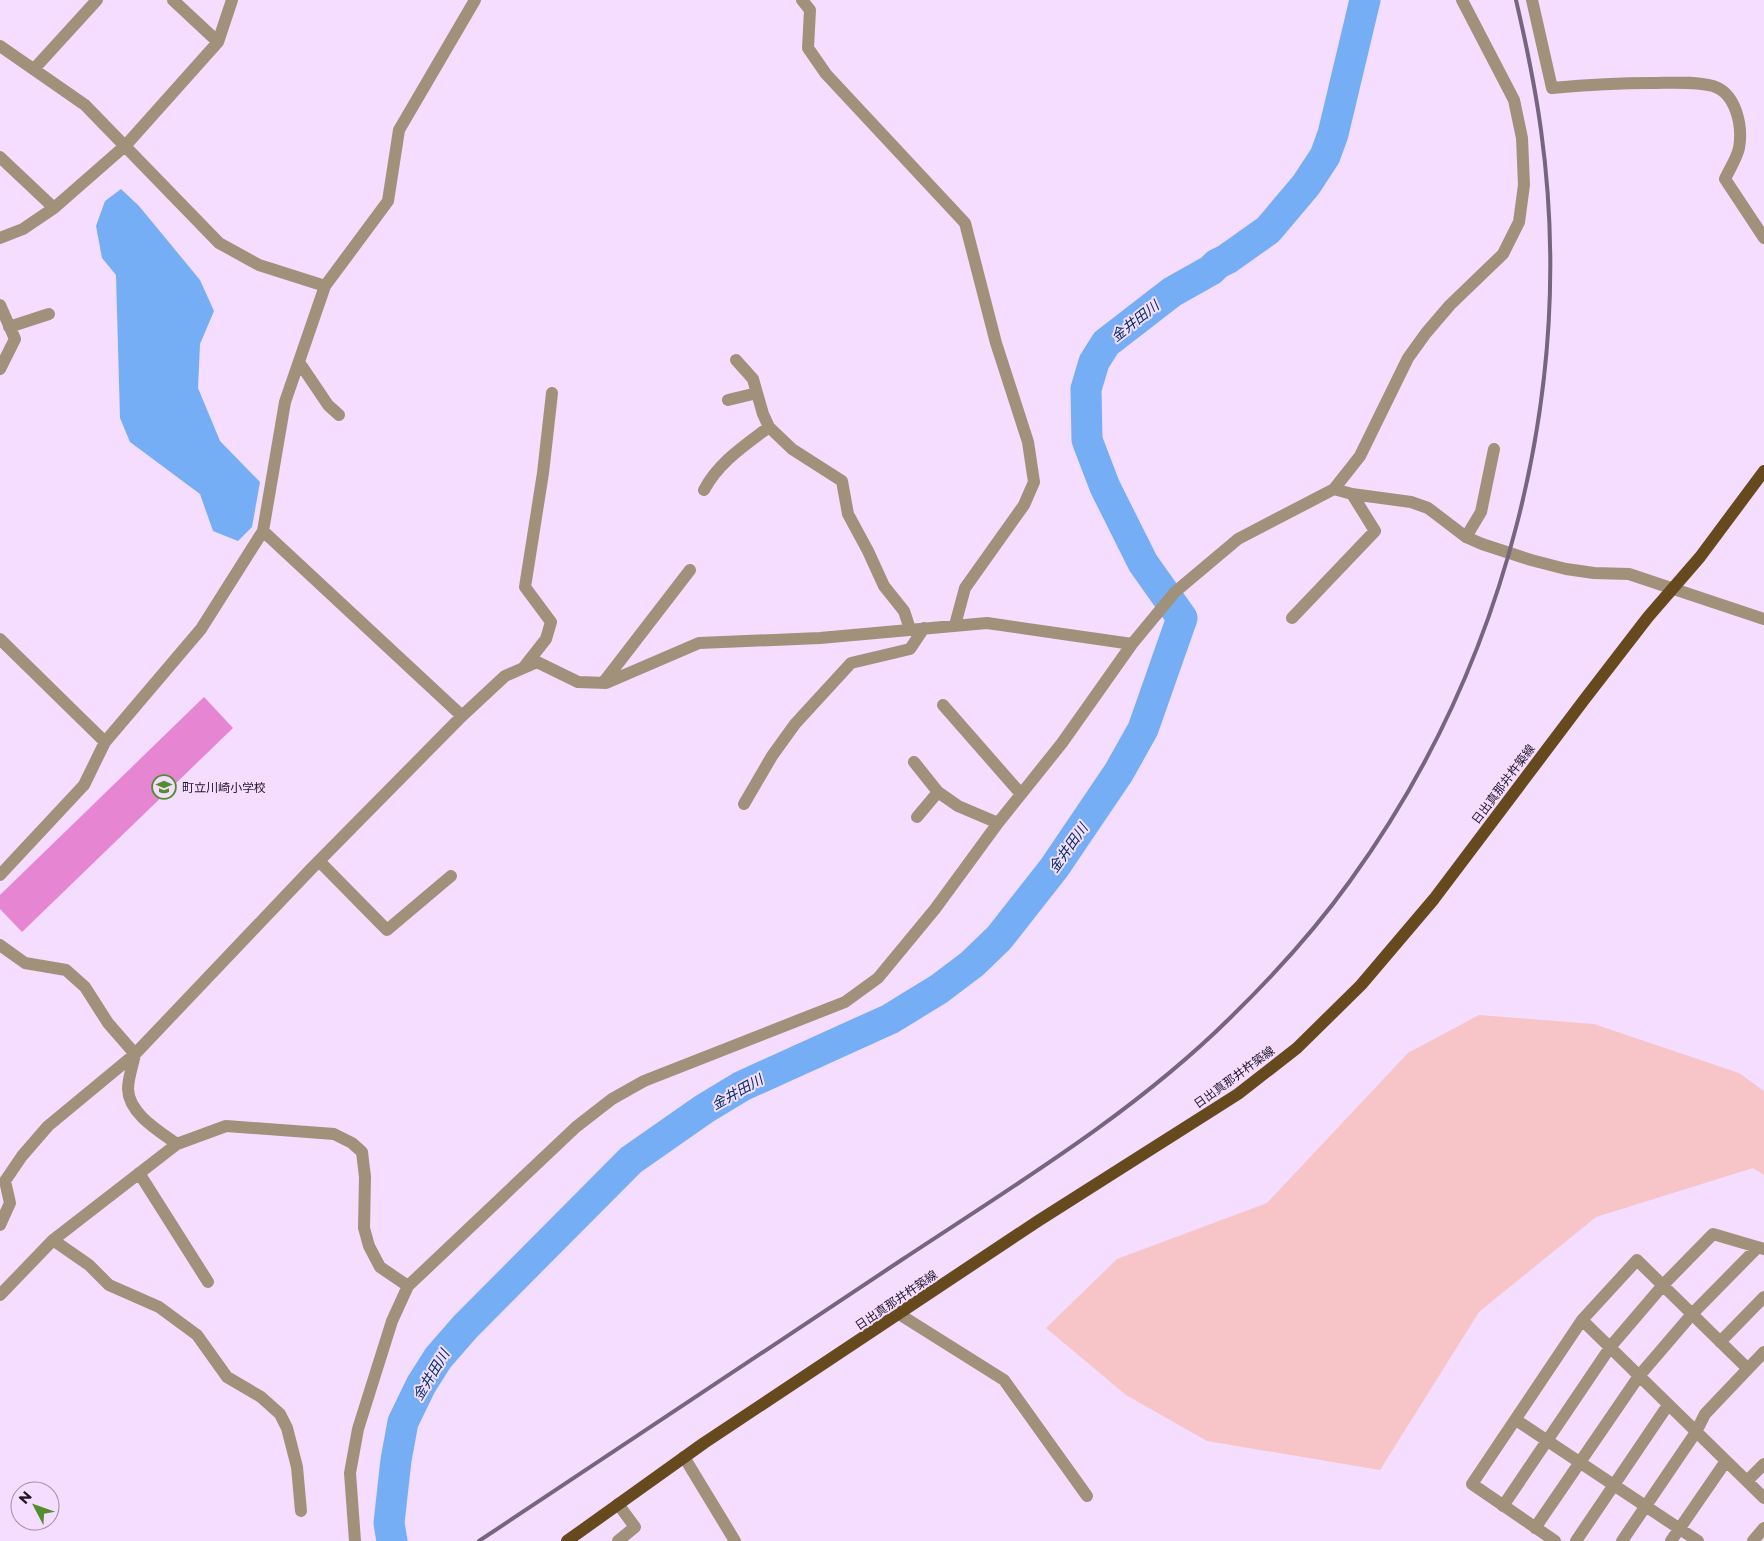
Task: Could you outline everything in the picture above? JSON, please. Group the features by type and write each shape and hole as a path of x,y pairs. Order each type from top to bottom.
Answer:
{"main road":[{"name":"日出真那井杵築線","path":"567,1541 684,1458 1038,1221 1238,1094 1297,1048 1361,985 1434,899 1590,692 1700,557 1764,470"}],"street":[{"path":"34,69 97,0"},
{"path":"173,0 218,42"},
{"path":"0,238 23,229 54,208 126,145 218,42 232,0"},
{"path":"0,875 84,785 105,742 201,629 263,531 285,402 325,286 388,201 399,130 475,0"},
{"path":"802,0 810,10 808,48 826,74 966,223 996,343 1028,442 1034,482 1024,504 965,588 955,624"},
{"path":"355,1541 350,1473 358,1429 392,1321 408,1286 576,1127 612,1099 644,1081 845,1002 878,978 935,909 998,823 1062,743 1132,644 1175,592 1238,539 1334,489 1360,456 1408,358 1450,305 1503,254 1519,222 1524,185 1522,138 1514,100 1491,51 1462,0"},
{"path":"1532,0 1552,88 1610,84 1697,84 1714,86 1726,94 1736,109 1740,125 1739,148 1725,180 1764,238"},
{"path":"0,46 85,104 219,243 258,265 325,286"},
{"path":"0,157 54,208"},
{"path":"0,305 15,339 0,369"},
{"path":"10,327 49,314"},
{"path":"736,360 753,380 770,427 792,449 842,480 848,514 884,586 904,610 910,629"},
{"path":"299,362 328,405 339,415"},
{"path":"524,667 546,639 551,622 525,587 543,472 552,393"},
{"path":"728,400 757,393"},
{"path":"704,490 712,476 725,461 770,427"},
{"path":"1466,537 1481,512 1494,449"},
{"path":"1334,489 1352,494 1411,502 1428,508 1466,537 1482,544 1566,569 1594,573 1629,574 1764,619"},
{"path":"1292,618 1375,530 1352,494"},
{"path":"263,531 462,716"},
{"path":"603,683 690,570"},
{"path":"0,1225 10,1203 6,1181 22,1156 48,1126 135,1054 319,861 462,716 505,676 537,662 578,682 603,683 699,643 820,638 955,624 987,623 1132,644"},
{"path":"744,804 772,756 795,724 851,663 910,649 924,628"},
{"path":"0,639 105,742"},
{"path":"943,705 1021,794"},
{"path":"914,762 938,792 958,806 998,823"},
{"path":"917,818 938,792"},
{"path":"319,861 388,930 451,876"},
{"path":"0,945 25,963 66,970 85,987 108,1023 135,1054"},
{"path":"135,1054 128,1090 136,1110 152,1127 177,1144"},
{"path":"0,1295 53,1240 177,1144 226,1126 334,1134 352,1143 362,1152 366,1177 364,1228 369,1246 380,1267 408,1286"},
{"path":"139,1173 208,1282"},
{"path":"1503,1506 1611,1346 1664,1284 1713,1234 1761,1248"},
{"path":"53,1240 89,1266 110,1285 159,1307 197,1335 227,1377 261,1397 280,1414 288,1428 297,1467 302,1511"},
{"path":"1535,1528 1639,1376 1693,1313 1761,1248"},
{"path":"1555,1541 1472,1484 1582,1320 1638,1260 1747,1368"},
{"path":"1720,1342 1764,1297"},
{"path":"899,1314 1004,1380 1087,1496"},
{"path":"1582,1320 1611,1346 1668,1406 1748,1480 1764,1498"},
{"path":"1622,1541 1696,1432 1705,1414 1747,1368 1763,1356"},
{"path":"1576,1541 1668,1406"},
{"path":"1516,1420 1698,1541"},
{"path":"684,1458 735,1541"},
{"path":"1671,1541 1726,1461"},
{"path":"1748,1480 1764,1464"},
{"path":"618,1504 635,1527 618,1541"},
{"path":"1753,1541 1764,1528"}],"shaded area":[{"path":"1479,1015 1594,1024 1739,1073 1764,1091 1764,1175 1753,1168 1596,1217 1479,1312 1380,1470 1207,1441 1126,1395 1046,1328 1117,1259 1267,1203 1408,1053"}],"water":[{"path":"121,189 139,206 200,280 214,311 200,344 198,388 220,441 260,482 252,527 238,541 213,531 200,494 130,442 120,418 116,275 102,258 96,226 105,201"}],"building":[{"path":"204,697 233,728 22,932 0,909 0,895"}],"waterway":[{"name":"金井田川","path":"392,1541 389,1523 396,1460 403,1422 421,1385 438,1358 465,1327 631,1160 704,1109 742,1086 890,1019 939,989 972,964 999,938 1054,868 1119,772 1143,729 1182,618 1143,563 1105,487 1087,440 1086,389 1094,362 1106,343 1172,292 1211,270 1268,230 1306,185 1325,156 1333,134 1365,0"}],"railway":[{"path":"479,1541 1030,1175 1114,1116 1193,1053 1230,1018 1308,935 1350,881 1404,798 1450,710 1488,618 1517,523 1537,426 1548,327 1549,228 1539,114 1516,0"}],"place":[{"name":"町立川崎小学校","path":"164,787"}]}
